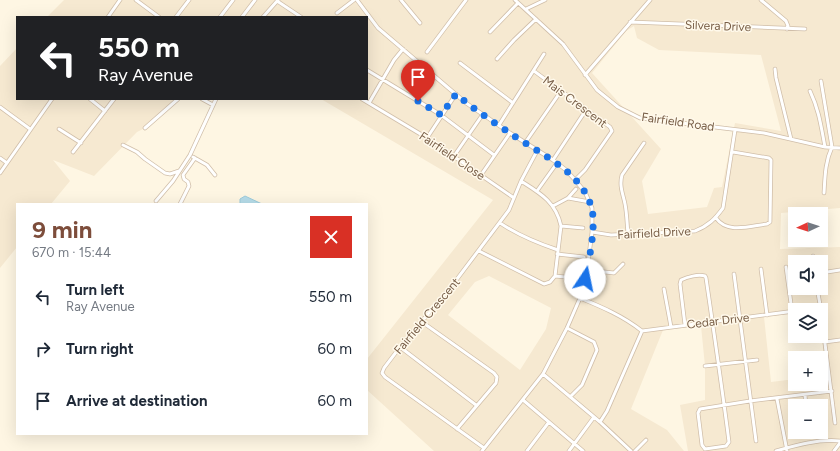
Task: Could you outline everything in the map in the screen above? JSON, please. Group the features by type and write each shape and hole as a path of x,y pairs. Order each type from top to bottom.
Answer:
{"street":[{"path":"109,16 120,0"},
{"path":"136,0 158,16"},
{"path":"177,16 189,0"},
{"path":"221,16 233,0"},
{"path":"243,16 255,0"},
{"path":"264,16 277,0 299,16"},
{"path":"337,13 356,0 378,28 456,94 510,133 557,163 575,180 585,192 590,202 593,215 587,270 580,298 568,328 543,374 483,450"},
{"path":"401,0 420,23"},
{"path":"427,52 466,0"},
{"name":"Fairfield Road","path":"515,0 563,44 596,90 618,107 640,118 764,133 825,147 840,148"},
{"path":"526,9 545,0"},
{"path":"584,75 650,0"},
{"path":"761,0 786,21 788,26 787,29"},
{"path":"490,32 518,3"},
{"path":"497,59 536,19"},
{"name":"Silvera Drive","path":"630,22 805,29"},
{"path":"369,103 384,80 394,60 403,49"},
{"path":"499,125 544,54"},
{"path":"460,63 513,103"},
{"path":"775,69 792,139"},
{"path":"368,71 441,115 494,155"},
{"name":"Mais Crescent","path":"534,71 610,127 612,131 585,170 575,180"},
{"path":"821,81 832,147 828,155 824,193"},
{"path":"525,143 561,91"},
{"path":"810,91 817,105 825,147"},
{"path":"427,138 456,94"},
{"path":"0,172 51,100"},
{"path":"91,100 105,111"},
{"path":"73,152 113,100"},
{"path":"145,128 177,100"},
{"path":"204,100 213,105"},
{"path":"156,201 190,155 216,100"},
{"name":"Fairfield Close","path":"364,100 427,138 514,198"},
{"path":"0,107 30,129"},
{"path":"553,160 586,110"},
{"path":"454,156 483,114"},
{"path":"59,129 81,143"},
{"name":"Fairfield Drive","path":"592,232 611,235 695,232 704,228 716,218 723,208 736,130"},
{"path":"482,175 510,133"},
{"path":"628,234 625,205 620,180 644,143"},
{"path":"123,145 137,152 165,173 170,174 179,171"},
{"name":"Fairfield Crescent","path":"483,450 457,429 385,378 382,372 400,347 451,287 500,223 509,210 521,181 537,151"},
{"path":"716,218 720,224 730,228 767,224 770,222 771,160 769,158 732,152"},
{"path":"190,155 207,165 215,175"},
{"path":"0,158 7,163"},
{"path":"180,203 189,186 183,175 195,158"},
{"path":"537,191 557,163"},
{"path":"479,251 544,284 550,282 555,276 561,226 559,218 554,206 537,191 521,181"},
{"path":"554,206 568,198 576,189"},
{"path":"568,198 590,202"},
{"path":"500,223 517,234 536,243 558,250"},
{"path":"561,226 583,228"},
{"path":"557,254 584,257"},
{"path":"587,270 614,273 623,264"},
{"path":"786,267 793,303"},
{"path":"761,269 767,315"},
{"path":"828,272 840,270"},
{"path":"734,274 756,441"},
{"path":"685,325 680,284 681,280 701,275 705,276 713,322 725,406 729,442 726,446 705,449 703,447 698,411 725,406 750,401 777,399 832,391"},
{"path":"555,276 585,279"},
{"path":"664,289 671,327"},
{"path":"580,298 617,314 642,331 607,411 600,422"},
{"name":"Cedar Drive","path":"642,331 788,312"},
{"path":"422,322 494,372 497,377 496,383 457,429"},
{"path":"568,328 594,342 597,350 582,385 570,397"},
{"path":"828,342 840,340"},
{"path":"825,343 835,424"},
{"path":"400,347 476,405"},
{"path":"705,366 757,360"},
{"path":"543,374 600,422 631,451"},
{"path":"805,395 805,399"},
{"path":"777,399 786,450"},
{"path":"523,400 583,451"},
{"path":"569,451 594,417"},
{"path":"526,451 549,422"},
{"path":"635,451 646,440"},
{"path":"776,451 786,450 809,442 830,440 840,442 834,451"}],"shaded area":[{"path":"64,0 840,0 840,208 828,209 828,207 788,207 788,212 781,213 780,249 840,247 840,451 688,451 680,405 705,400 705,366 701,326 663,330 631,409 667,430 684,451 434,451 368,391 368,358 493,200 323,100 368,100 368,16 48,16","holes":["634,26 637,38 659,50 761,55 781,131 735,123 722,187 714,188 707,207 648,214 642,181 661,149 592,73 626,31","489,276 551,308 546,329 520,370 448,315 475,282","788,303 828,303 828,343 822,343 823,351 828,351 828,391 788,391 788,380 771,382 764,317 788,314"]},
{"path":"16,49 16,100 174,100 143,129 137,132 94,176 53,160 70,181 52,203 16,203 16,248 0,268 0,66"}],"water":[{"path":"245,196 260,203 240,203 240,199"}],"route":[{"path":"418,101 441,115 456,94 466,103 566,170 585,192 592,208 592,232 585,279"}]}
